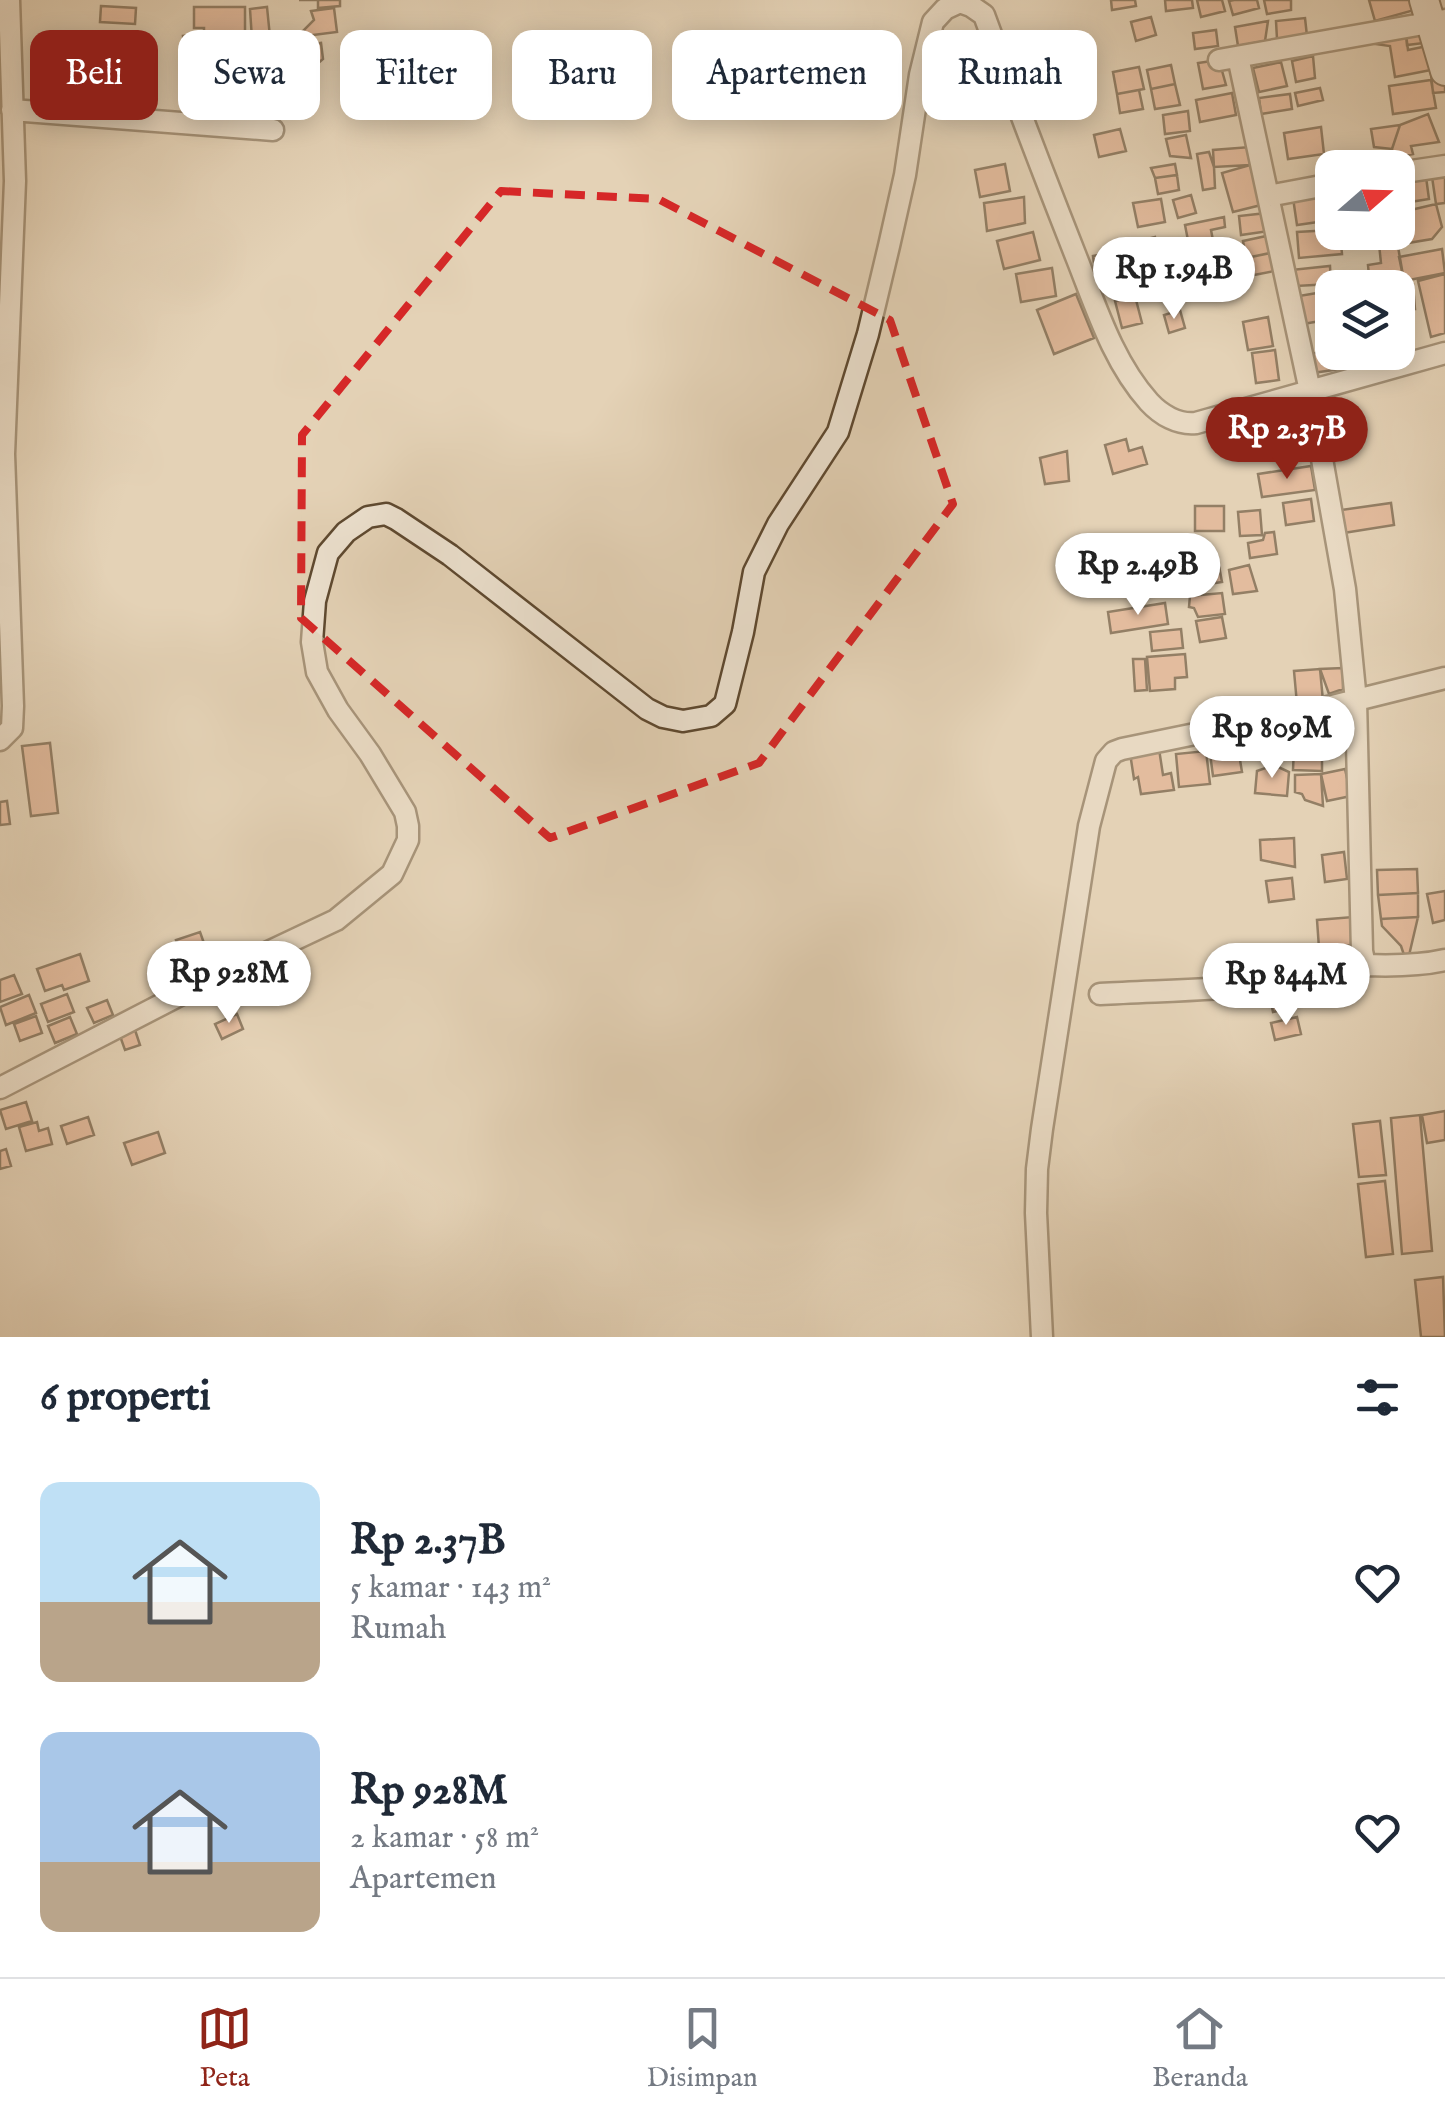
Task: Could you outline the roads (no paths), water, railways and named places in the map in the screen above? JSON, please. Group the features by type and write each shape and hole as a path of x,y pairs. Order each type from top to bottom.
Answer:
{"main road":[{"path":"1433,14 1445,72"}],"street":[{"path":"0,740 12,728 13,706 4,454 15,180 9,0"},
{"path":"0,1088 209,980 336,920 392,874 408,840 404,812 324,685 317,672 312,642 315,601 328,552 346,532 368,517 386,514 396,518 663,717 683,721 711,716 725,704 754,572 778,524 838,432 868,334 889,246 933,22 945,9 960,2 984,15 1107,335 1146,399 1162,413 1187,424 1445,353"},
{"path":"1365,965 1356,701 1345,590 1310,391 1268,196 1229,59 1433,14"},
{"path":"12,110 273,130"},
{"path":"1415,170 1445,166"},
{"path":"1268,196 1315,187"},
{"path":"1042,1337 1037,1169 1089,826 1106,761 1122,749 1272,721 1445,678"},
{"path":"1100,994 1273,982 1337,974 1365,965 1421,966 1445,960"}]}
